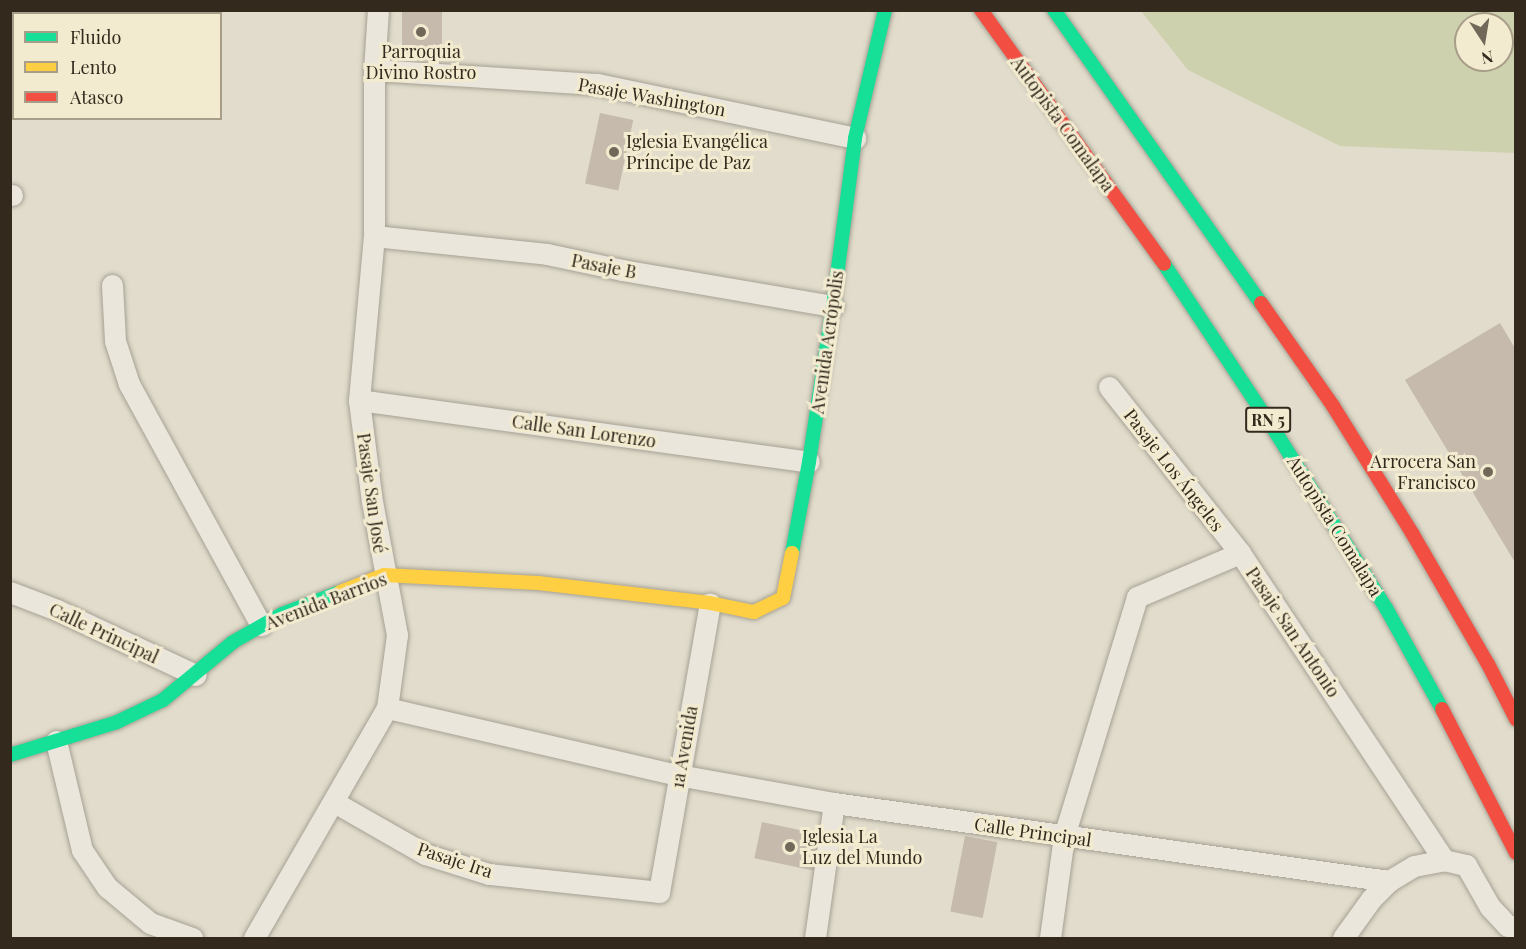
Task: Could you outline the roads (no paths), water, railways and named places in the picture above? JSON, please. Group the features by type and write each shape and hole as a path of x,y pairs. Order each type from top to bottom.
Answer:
{"main road":[{"name":"Autopista Comalapa","path":"981,10 1139,227 1280,438 1386,608 1468,757 1515,853"},
{"path":"1054,10 1333,406 1412,533 1488,664 1515,719"},
{"name":"Avenida Acrópolis","path":"710,603 754,612 783,598 809,462 833,306 855,138 883,12"},
{"name":"Avenida Barrios","path":"10,755 117,722 163,700 196,675 233,642 261,625 282,614 384,575 538,583 710,603"}],"street":[{"name":"Pasaje San José","path":"254,939 387,708 397,635 372,502 359,400 374,236 374,69 378,10"},
{"name":"Pasaje Washington","path":"374,69 597,84 855,138"},
{"name":"Pasaje B","path":"374,236 547,254 833,306"},
{"path":"112,285 115,341 129,384 261,625"},
{"name":"Pasaje Los Ángeles","path":"1109,387 1240,553"},
{"name":"Calle San Lorenzo","path":"359,400 809,462"},
{"name":"Pasaje San Antonio","path":"1050,939 1064,836 1137,597 1240,553 1444,860"},
{"name":"Calle Principal","path":"10,592 57,610 196,675"},
{"name":"1a Avenida","path":"659,892 710,603"},
{"path":"387,708 678,775"},
{"path":"56,741 82,850 107,887 150,923 192,939"},
{"name":"Calle Principal","path":"678,775 834,803 1389,880"},
{"name":"Pasaje Ira","path":"333,802 425,854 489,874 659,892"},
{"path":"815,939 834,803"},
{"path":"1343,939 1371,899 1389,880 1414,866 1444,860 1466,865 1490,907 1508,926 1515,926"}],"place":[{"name":"Parroquia Divino Rostro","path":"421,32"},
{"name":"Iglesia Evangélica Príncipe de Paz","path":"614,152"},
{"name":"Arrocera San Francisco","path":"1488,472"},
{"name":"Iglesia La Luz del Mundo","path":"790,847"}]}
